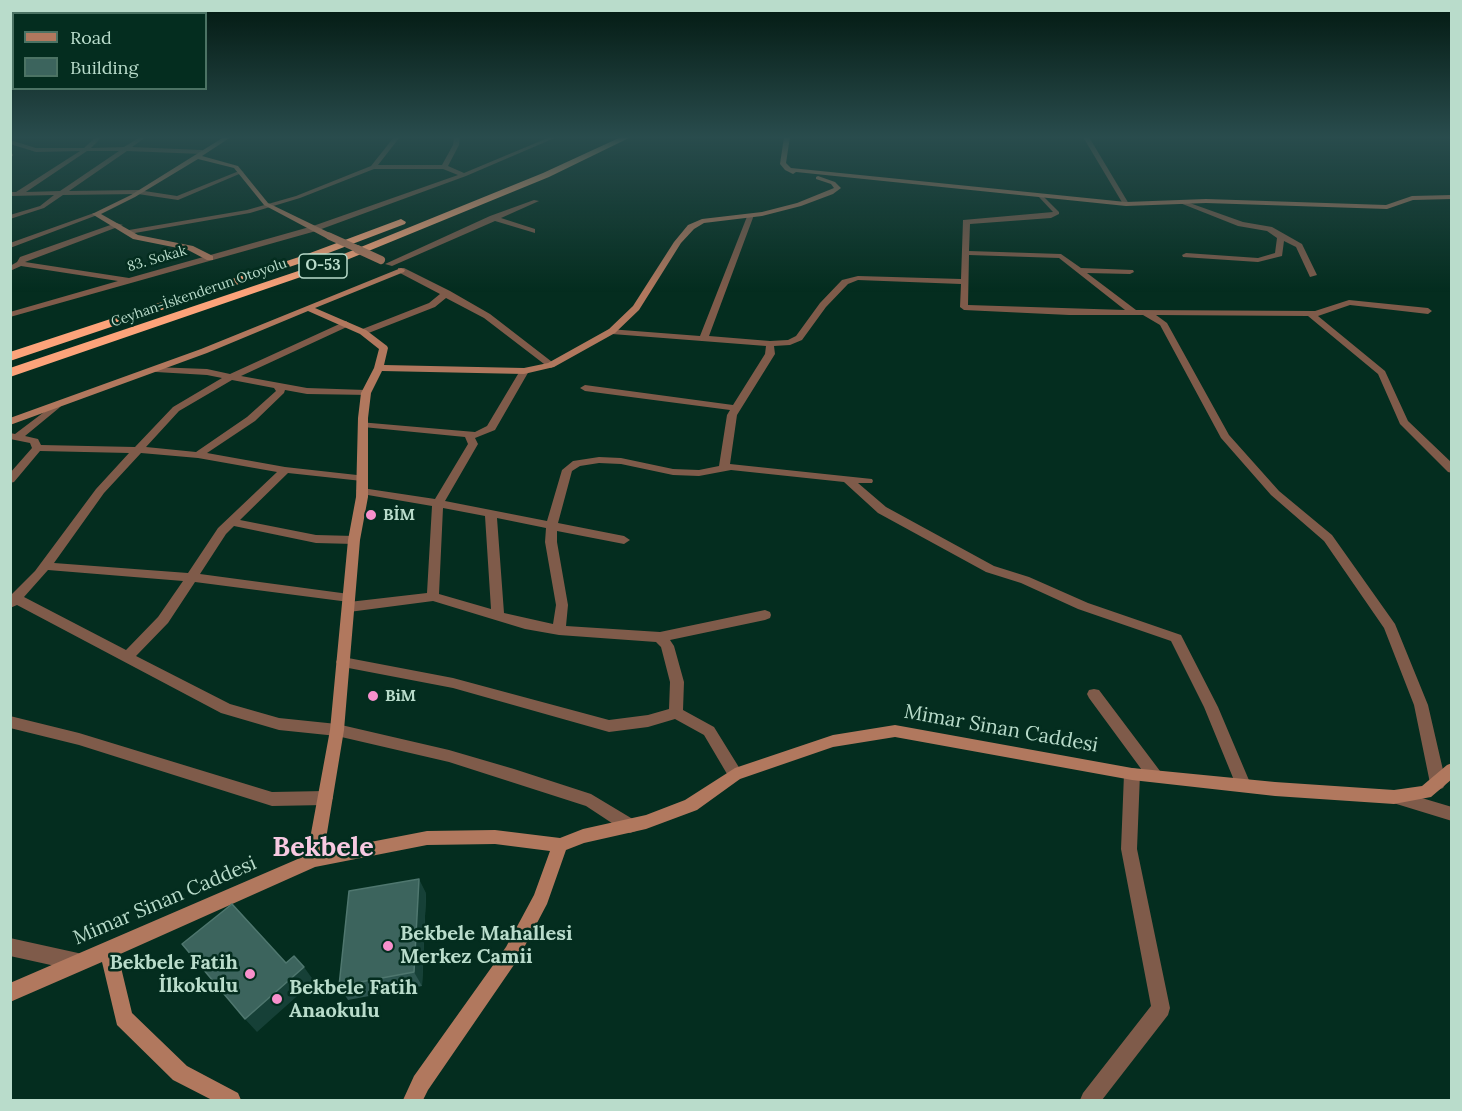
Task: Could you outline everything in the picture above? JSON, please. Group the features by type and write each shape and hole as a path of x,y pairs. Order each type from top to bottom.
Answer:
{"highway":[{"name":"Ceyhan-İskenderun Otoyolu","path":"10,357 306,258 429,212 482,189"},
{"name":"Ceyhan-İskenderun Otoyolu","path":"10,373 323,266 513,189"}],"street":[{"path":"10,217 42,207 67,189"},
{"path":"10,246 96,214 143,189"},
{"path":"14,194 138,192 178,198 200,189"},
{"path":"255,189 269,206 447,293 487,316 551,365"},
{"path":"129,232 269,206 315,189"},
{"name":"83. Sokak","path":"10,315 312,229 423,189"},
{"path":"379,368 524,371 551,365 612,332 636,308 678,242 691,227 702,221 750,216 799,205 837,189"},
{"path":"974,189 1126,204 1182,202 1387,207 1412,198 1452,197"},
{"path":"1117,189 1126,204"},
{"path":"1041,196 1057,213 1051,216 966,222 964,307 1310,314 1349,302 1428,311"},
{"path":"385,262 536,201"},
{"path":"1182,202 1241,225 1269,229 1299,246 1313,275"},
{"path":"96,214 119,225 136,237 190,248 210,258"},
{"path":"704,337 750,216"},
{"path":"493,218 532,231"},
{"path":"10,269 20,264 23,259 119,225"},
{"path":"1186,255 1258,260 1278,254 1281,237"},
{"path":"965,253 1061,256 1138,312 1163,324 1225,436 1275,493 1328,538 1390,627 1421,705 1438,783"},
{"path":"20,264 133,280"},
{"path":"10,422 204,351 401,270"},
{"path":"1079,270 1130,272"},
{"path":"612,332 704,337 770,344 799,338 823,305 845,282 858,278 965,282"},
{"path":"363,332 432,305 447,293"},
{"path":"309,309 363,332 384,348 379,368 366,393 362,485 354,540 337,730 314,860"},
{"path":"1310,314 1382,373 1404,422 1452,470"},
{"path":"346,324 230,378 176,409 100,491 45,566 14,601 226,709 279,724 337,730 449,756 591,801 630,826"},
{"path":"724,468 732,416 770,354 770,344"},
{"path":"204,351 207,372"},
{"path":"156,369 207,372 307,391 366,393"},
{"path":"363,424 477,435 491,428 524,371"},
{"path":"198,455 251,419 281,391 278,386"},
{"path":"585,388 736,408"},
{"path":"15,436 56,406"},
{"path":"433,597 438,503 472,444 469,435"},
{"path":"15,436 34,441 37,448"},
{"path":"37,448 140,450 198,455 362,485 438,503 624,540"},
{"path":"10,480 37,448"},
{"path":"559,630 562,605 551,542 552,524 567,470 577,463 599,460 621,461 673,472 699,473 724,468 868,481"},
{"path":"126,658 163,620 214,541 285,470"},
{"path":"847,479 882,510 990,569 1025,580 1083,606 1176,638 1211,707 1243,785"},
{"path":"491,514 498,616"},
{"path":"231,522 316,539 354,540"},
{"path":"45,566 191,577 349,602 433,597 498,616 559,630 660,637 765,615"},
{"path":"660,637 667,646 677,682 676,713"},
{"path":"344,662 453,683 609,726 648,721 676,713 709,731 735,774"},
{"path":"1094,694 1155,776"},
{"path":"10,722 79,739 272,799 325,798"},
{"name":"Mimar Sinan Caddesi","path":"10,993 314,860 427,838 495,837 560,845 583,836 630,826 691,805 735,774 833,741 895,731 1132,774 1394,797 1426,792 1452,770"},
{"path":"1090,1101 1161,1008 1129,849 1132,774"},
{"path":"1394,797 1452,814"},
{"path":"413,1101 421,1083 512,953 541,898 560,845"},
{"path":"10,947 78,962"},
{"path":"108,949 124,1018 180,1073 231,1101"}],"building":[{"name":"Bekbele Mahallesi Merkez Camii","path":"419,879 414,972 339,986 349,891"},
{"name":"Bekbele Fatih İlkokulu","path":"232,904 286,963 294,956 304,967 245,1019 182,944"}],"place":[{"name":"BİM","path":"371,515"},
{"name":"BiM","path":"373,696"},
{"name":"Bekbele Mahallesi Merkez Camii","path":"388,946"},
{"name":"Bekbele Fatih İlkokulu","path":"250,974"},
{"name":"Bekbele Fatih Anaokulu","path":"277,999"}],"district":[{"name":"Bekbele","path":"323,848"}]}
